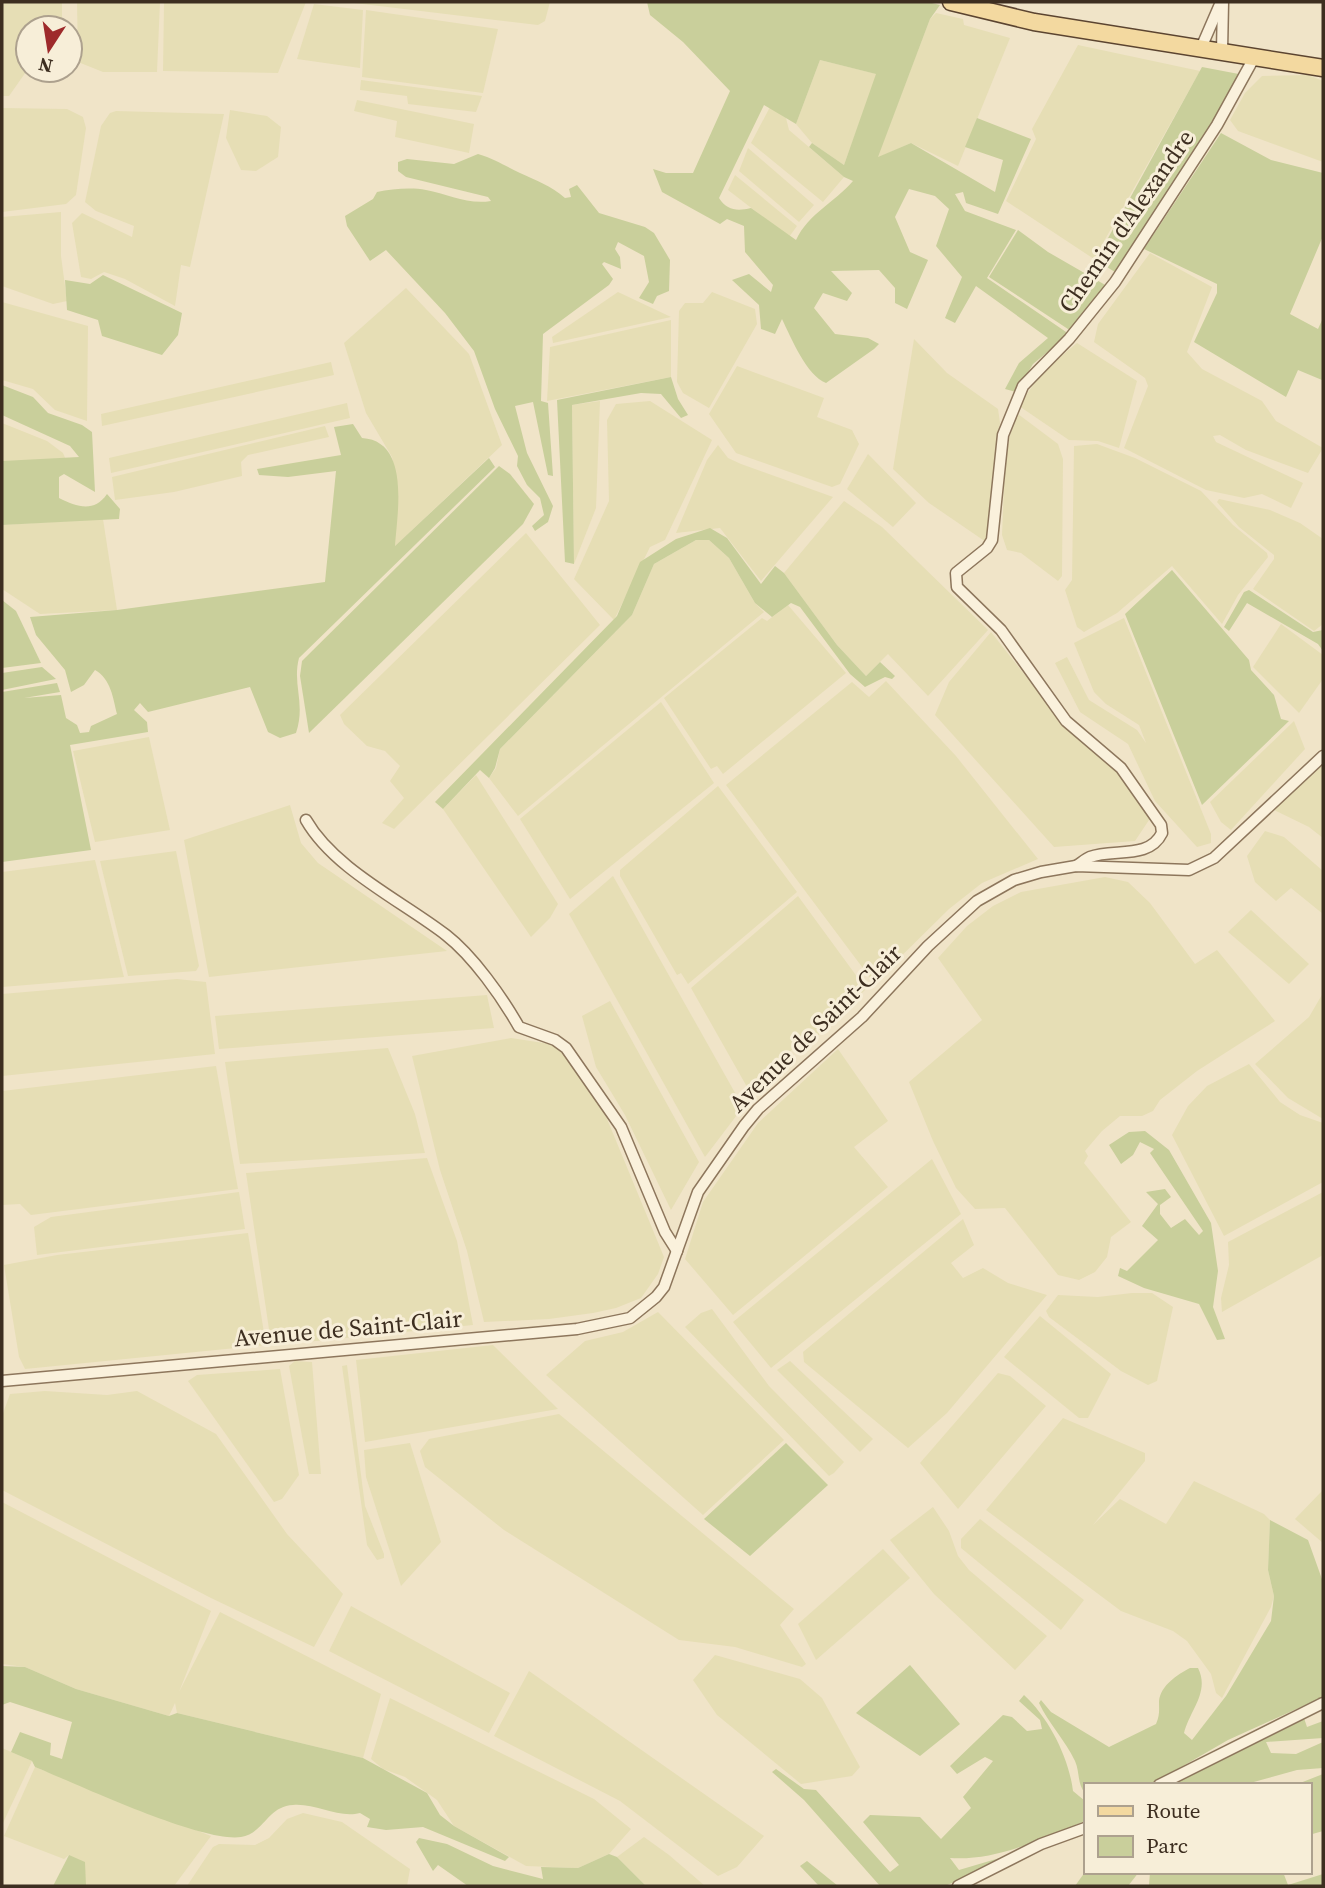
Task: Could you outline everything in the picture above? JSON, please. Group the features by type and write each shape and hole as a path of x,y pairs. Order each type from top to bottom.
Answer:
{"main road":[{"path":"951,2 1034,22 1323,68"}],"street":[{"path":"1201,48 1222,2"},
{"path":"1222,2 1222,51"},
{"name":"Chemin d'Alexandre","path":"1076,866 1090,857 1123,854 1154,845 1162,833 1161,825 1121,768 1066,721 1001,630 957,587 956,572 987,548 992,540 1003,435 1023,386 1039,366 1069,339 1115,282 1217,125 1255,56"},
{"name":"Avenue de Saint-Clair","path":"2,1381 578,1329 630,1318 664,1287 698,1192 758,1109 848,1031 977,901 1014,880 1076,866 1172,872 1201,867 1323,756"},
{"path":"306,820 318,840 341,860 456,944 503,998 519,1027 555,1040 566,1048 621,1127 677,1251"},
{"path":"1163,1783 1323,1703"},
{"path":"958,1886 1041,1843 1084,1828"}],"shaded area":[{"path":"2,2 62,2 62,14 14,14 14,84 17,84 9,96 2,96"},
{"path":"77,2 160,2 157,72 103,72 84,64 84,14 77,14"},
{"path":"164,2 306,2 278,73 163,71"},
{"path":"346,2 550,2 545,21 538,25"},
{"path":"314,4 363,10 360,68 297,59"},
{"path":"366,10 498,29 483,93 362,77"},
{"path":"936,13 963,19 964,25 1010,38 958,166 911,143 877,158 930,19"},
{"path":"1078,45 1200,71 1094,259 1006,201 1036,139 1032,129"},
{"path":"820,60 877,74 844,165 812,143 796,124"},
{"path":"1308,75 1323,81 1323,162 1238,131 1230,120 1245,93 1262,76"},
{"path":"361,80 482,96 476,112 408,104 407,96 360,90"},
{"path":"357,100 474,124 469,153 395,137 397,121 354,111"},
{"path":"770,107 786,118 789,130 844,177 823,202 751,143"},
{"path":"2,108 67,109 83,117 86,128 76,195 66,204 2,212"},
{"path":"230,110 267,116 281,127 278,157 256,171 241,170 226,138"},
{"path":"110,113 224,114 190,267 181,265 175,306 125,279 104,272 91,279 81,277 72,223 82,213 132,237 134,226 96,211 85,202 101,126"},
{"path":"748,148 814,205 799,222 739,171"},
{"path":"735,175 797,226 789,237 728,190"},
{"path":"61,212 61,256 67,301 53,304 2,286 2,217"},
{"path":"1150,253 1212,287 1187,352 1202,369 1262,401 1276,421 1323,448 1308,473 1246,450 1220,435 1213,436 1216,442 1303,483 1291,508 1262,494 1244,498 1206,490 1124,448 1148,386 1145,378 1094,342 1098,324"},
{"path":"406,288 469,354 502,445 394,547 398,488 392,457 366,413 344,343"},
{"path":"618,292 671,317 553,343 552,337"},
{"path":"712,292 755,309 757,324 709,408 683,393 677,382 679,311 685,303 703,303"},
{"path":"2,302 88,326 87,421 55,410 33,389 2,380"},
{"path":"671,320 671,377 547,401 550,347"},
{"path":"914,339 947,373 998,409 1000,423 991,493 990,532 986,542 929,503 893,469"},
{"path":"1077,343 1137,381 1119,448 1098,441 1069,440 1019,406 1041,373"},
{"path":"331,362 334,375 102,426 101,414"},
{"path":"737,366 824,398 817,417 852,430 859,444 840,484 832,487 736,453 709,414"},
{"path":"600,401 596,508 574,564 572,405"},
{"path":"650,401 712,440 665,540 650,547 614,620 574,579 609,501 607,420 616,404"},
{"path":"347,403 350,418 111,473 109,458"},
{"path":"1018,414 1058,444 1063,459 1062,576 1058,581 1021,553 1007,550 1002,535 1005,463 1010,435"},
{"path":"2,423 47,441 63,453 66,460 2,461"},
{"path":"325,426 329,437 248,455 241,462 242,476 174,492 115,500 112,477"},
{"path":"1097,444 1135,458 1201,491 1233,525 1267,553 1268,557 1238,595 1222,624 1172,566 1117,613 1084,632 1077,627 1065,590 1072,580 1074,446"},
{"path":"718,445 728,458 741,464 833,497 761,581 720,528 676,533 707,460"},
{"path":"868,454 916,503 893,527 847,489"},
{"path":"1219,499 1270,510 1300,523 1323,539 1323,624 1314,631 1253,589 1274,559 1274,555 1239,527 1217,502"},
{"path":"844,501 882,527 988,630 928,696 888,654 866,676 837,645 784,573"},
{"path":"103,519 117,610 40,614 2,589 2,525"},
{"path":"526,533 600,625 394,829 382,823 404,798 390,781 400,766 385,751 367,746 344,724 340,715"},
{"path":"696,540 709,540 729,558 755,603 764,612 518,816 489,778 496,768 500,749 632,615 654,564"},
{"path":"788,605 846,673 723,774 717,766 711,769 664,698 762,618 767,621"},
{"path":"1124,618 1211,834 1211,843 1197,847 1155,801 1128,744 1080,712 1055,663 1067,657 1089,700 1137,730 1146,743 1139,725 1106,704 1094,692 1074,643"},
{"path":"1281,624 1323,655 1323,679 1299,713 1253,667"},
{"path":"991,632 1062,722 1101,755 1125,780 1151,817 1135,841 1054,847 935,715 949,682"},
{"path":"886,681 956,756 1038,859 982,883 949,909 874,983 726,785 852,682 869,697"},
{"path":"661,702 714,783 570,899 520,819"},
{"path":"1294,721 1305,749 1231,830 1221,822 1210,802"},
{"path":"149,737 170,830 95,842 73,751"},
{"path":"1323,764 1323,838 1309,827 1272,809"},
{"path":"476,775 558,904 550,918 531,937 443,809"},
{"path":"718,786 797,892 688,984 681,973 677,975 620,876 620,870"},
{"path":"290,805 301,843 318,863 447,951 209,977 184,840"},
{"path":"1265,831 1284,837 1323,871 1323,914 1291,888 1276,901 1255,882 1247,856"},
{"path":"176,851 199,966 196,971 128,976 100,861"},
{"path":"95,860 124,977 2,987 2,872"},
{"path":"613,876 743,1107 705,1157 569,914"},
{"path":"1105,877 1128,882 1150,903 1195,964 1217,950 1275,1021 1197,1071 1160,1100 1153,1111 1142,1116 1120,1116 1102,1131 1085,1151 1088,1156 1084,1163 1131,1222 1111,1237 1107,1257 1095,1272 1079,1280 1058,1275 1005,1208 975,1209 956,1188 909,1082 982,1020 938,958 967,926 993,906 1021,892"},
{"path":"798,896 866,989 799,1054 794,1048 786,1055 789,1063 751,1094 691,988"},
{"path":"1251,910 1309,964 1289,984 1228,932"},
{"path":"177,979 206,982 215,1054 2,1076 2,994"},
{"path":"1323,993 1323,1119 1288,1098 1255,1064 1309,1017"},
{"path":"487,995 494,1028 219,1049 215,1016"},
{"path":"610,1001 699,1162 671,1210 625,1115 596,1067 582,1016"},
{"path":"511,1038 550,1044 560,1050 605,1114 664,1257 658,1274 641,1298 593,1313 549,1319 484,1322 467,1251 440,1170 412,1056"},
{"path":"388,1048 415,1114 425,1153 240,1164 225,1062"},
{"path":"838,1049 888,1121 854,1147 888,1187 733,1315 685,1259 703,1202 758,1123"},
{"path":"1249,1064 1280,1102 1300,1115 1323,1123 1323,1182 1224,1236 1172,1135 1188,1106 1207,1086"},
{"path":"216,1066 238,1189 31,1215 20,1204 2,1205 2,1091"},
{"path":"427,1158 457,1241 473,1325 277,1345 271,1343 246,1173"},
{"path":"932,1159 961,1214 771,1368 733,1322"},
{"path":"239,1192 245,1229 37,1255 34,1227 51,1217"},
{"path":"1323,1192 1323,1255 1222,1312 1221,1298 1229,1265 1228,1242"},
{"path":"963,1219 974,1245 951,1263 963,1278 983,1268 1008,1283 1047,1295 947,1413 908,1448 804,1362 803,1352"},
{"path":"248,1233 266,1345 25,1369 19,1357 4,1265 57,1255"},
{"path":"1152,1293 1173,1307 1157,1381 1148,1385 1121,1371 1049,1317 1046,1311 1058,1295 1098,1297"},
{"path":"712,1309 769,1386 844,1462 834,1473 829,1476 685,1327 701,1313"},
{"path":"658,1312 784,1440 703,1515 546,1375 585,1341 623,1332"},
{"path":"1040,1316 1111,1374 1088,1418 1079,1418 1004,1357"},
{"path":"493,1345 558,1409 365,1442 356,1360"},
{"path":"295,1361 312,1362 321,1474 309,1474 289,1366"},
{"path":"790,1361 873,1439 860,1452 777,1370"},
{"path":"347,1365 365,1506 384,1554 384,1558 377,1560 367,1545 342,1366"},
{"path":"280,1369 299,1475 282,1499 274,1502 188,1381 197,1375"},
{"path":"998,1373 1010,1376 1046,1406 958,1509 920,1463"},
{"path":"45,1391 107,1395 137,1391 216,1434 287,1534 343,1594 314,1647 211,1598 2,1490 2,1416 10,1394"},
{"path":"559,1414 794,1609 780,1625 806,1664 802,1667 735,1647 679,1640 504,1530 425,1467 420,1451 429,1439"},
{"path":"1063,1418 1145,1453 1145,1461 1093,1525 1120,1499 1166,1524 1194,1481 1264,1514 1270,1520 1268,1570 1274,1596 1271,1607 1222,1698 1216,1693 1211,1674 1187,1641 1173,1631 1121,1611 986,1510"},
{"path":"410,1443 441,1542 401,1586 366,1477 364,1450"},
{"path":"1323,1490 1323,1543 1295,1519"},
{"path":"2,1502 211,1611 179,1692 220,1612 381,1694 363,1758 177,1713 175,1703 169,1716 76,1689 25,1667 2,1664"},
{"path":"933,1507 949,1531 958,1556 969,1570 1047,1636 1015,1670 934,1594 890,1540"},
{"path":"980,1519 1084,1600 1061,1630 961,1548 961,1539"},
{"path":"883,1549 910,1578 816,1660 798,1624"},
{"path":"351,1606 510,1693 489,1733 329,1651"},
{"path":"715,1655 800,1679 822,1698 860,1767 852,1776 801,1784 717,1715 693,1680"},
{"path":"529,1671 764,1836 737,1867 718,1876 620,1801 494,1736"},
{"path":"390,1698 594,1799 631,1829 609,1854 578,1868 526,1866 454,1826 437,1800 405,1777 383,1769 371,1759"},
{"path":"2,1748 32,1761 2,1825"},
{"path":"35,1767 211,1836 174,1886 86,1886 69,1855 64,1859 4,1836"},
{"path":"303,1813 342,1822 410,1869 407,1886 187,1886 213,1847 219,1844 255,1845 269,1838 287,1819"},
{"path":"644,1837 705,1886 646,1886 617,1857"}],"green space":[{"path":"647,2 928,2 940,5 930,19 878,157 911,143 995,192 1003,160 965,147 977,118 1031,139 998,214 966,203 963,192 955,194 965,211 1016,230 987,278 1069,334 1033,364 1016,392 1005,389 1019,363 1048,338 976,286 955,323 945,318 962,277 936,246 949,209 935,196 909,189 895,217 910,252 928,260 907,309 895,303 895,288 879,270 831,271 852,293 847,301 823,293 814,308 835,334 868,338 879,344 826,383 819,379 800,356 782,319 775,334 761,329 759,305 732,280 749,274 771,292 773,285 745,252 744,226 727,219 720,224 662,192 653,169 666,173 693,173 730,91 683,42 650,15","holes":["820,60 876,74 844,165 812,143 809,147 844,177 853,181 808,222 796,240 751,208 733,209 722,202 719,198 764,105 796,124"]},
{"path":"1202,67 1244,75 1118,274 1096,260"},
{"path":"1221,133 1271,160 1323,173 1323,236 1290,314 1318,329 1323,318 1323,376 1322,380 1298,370 1286,397 1194,342 1217,293 1217,284 1144,249"},
{"path":"478,154 543,184 565,198 571,197 569,189 577,185 599,213 645,227 654,233 670,260 669,291 657,296 653,304 639,298 649,282 644,256 618,242 615,249 620,257 621,269 604,262 602,264 613,279 609,285 543,334 541,401 548,403 553,476 548,475 533,402 515,406 527,453 553,506 548,522 535,531 532,526 544,515 540,498 527,485 517,466 518,456 495,409 474,351 445,313 386,250 370,261 347,226 345,216 373,199 377,192 395,189 420,189 466,200 491,201 488,197 406,177 398,171 398,162 407,159 454,164"},
{"path":"1018,230 1048,252 1107,286 1071,331 989,277"},
{"path":"103,275 182,313 178,335 162,355 102,336 98,320 67,310 65,280 90,284"},
{"path":"671,377 678,399 688,415 681,418 661,394 641,393 572,405 574,564 565,562 557,400"},
{"path":"2,385 33,397 48,413 82,425 92,432 95,492 64,474 59,477 59,498 72,504 91,506 107,494 120,509 119,519 2,525 2,461 79,457 70,446 2,415"},
{"path":"353,424 362,438 378,442 395,465 398,499 395,546 489,458 495,467 299,658 297,677 300,712 296,733 280,738 268,732 250,687 148,712 140,703 134,710 147,722 148,732 70,745 91,850 2,862 2,692 57,683 60,692 24,698 61,695 66,718 77,725 80,733 89,732 91,726 117,714 105,678 95,670 84,685 71,692 65,670 36,635 30,617 117,610 325,582 336,471 288,477 259,475 257,469 341,455 334,427"},
{"path":"499,466 510,474 534,504 523,524 309,733 300,676 302,661"},
{"path":"710,528 727,538 761,584 775,566 784,573 837,645 866,676 880,662 895,676 892,679 885,677 865,687 850,674 800,607 791,603 772,617 755,603 729,558 709,540 696,540 654,564 632,615 500,749 489,778 480,770 443,809 435,802 617,616 640,562 676,539"},
{"path":"1172,570 1249,660 1251,670 1274,695 1281,719 1289,721 1202,805 1125,614"},
{"path":"1249,590 1313,632 1323,630 1323,651 1318,644 1247,603 1229,631 1224,627 1244,592"},
{"path":"2,600 16,611 41,663 2,668"},
{"path":"42,667 56,679 2,690 2,673"},
{"path":"1145,1131 1169,1150 1211,1223 1218,1271 1213,1307 1225,1339 1217,1340 1199,1304 1144,1288 1118,1276 1120,1268 1127,1271 1158,1240 1142,1226 1158,1204 1146,1192 1165,1189 1171,1197 1160,1205 1160,1214 1171,1228 1185,1219 1199,1235 1203,1231 1150,1153 1154,1149 1140,1142 1133,1155 1121,1164 1109,1145 1129,1132"},
{"path":"786,1443 828,1485 750,1556 704,1519"},
{"path":"1270,1520 1308,1540 1323,1582 1323,1697 1228,1740 1153,1783 1084,1783 1084,1791 1075,1761 1043,1711 1039,1703 1041,1700 1051,1712 1109,1747 1156,1724 1160,1695 1166,1685 1190,1668 1198,1668 1202,1685 1184,1733 1192,1740 1226,1696 1271,1621 1274,1596 1268,1570"},
{"path":"910,1665 960,1724 920,1756 856,1713"},
{"path":"2,1666 25,1667 76,1689 169,1716 177,1713 363,1758 427,1793 440,1815 454,1826 509,1857 505,1861 423,1827 386,1830 367,1827 370,1819 360,1813 344,1814 302,1805 285,1806 249,1835 241,1837 198,1831 139,1811 35,1767 32,1761 11,1752 20,1732 51,1743 50,1755 62,1759 72,1722 10,1702 2,1705"},
{"path":"1024,1695 1033,1704 1056,1739 1067,1765 1073,1791 1084,1800 1084,1821 1002,1852 950,1858 959,1870 1003,1857 1005,1860 945,1886 880,1886 804,1800 772,1772 776,1769 804,1789 816,1790 890,1872 899,1865 863,1822 870,1815 920,1817 941,1839 971,1808 963,1797 993,1761 985,1757 957,1774 950,1766 1003,1715 1012,1717 1027,1731 1042,1729 1040,1720 1019,1701"},
{"path":"1304,1718 1307,1727 1323,1721 1323,1738 1266,1742 1271,1753 1296,1754 1323,1742 1323,1768 1297,1770 1250,1783 1174,1783"},
{"path":"1323,1774 1323,1831 1311,1834 1311,1783 1300,1783"},
{"path":"419,1838 447,1844 493,1866 543,1879 541,1867 578,1868 609,1854 617,1857 646,1886 468,1886 438,1865 433,1871 416,1842"},
{"path":"69,1855 85,1862 86,1886 53,1886"},
{"path":"807,1861 838,1886 819,1886 800,1866"},
{"path":"1084,1873 1137,1874 1128,1886 1075,1886"},
{"path":"1150,1874 1284,1874 1288,1885 1323,1874 1323,1886 1149,1886"}]}
